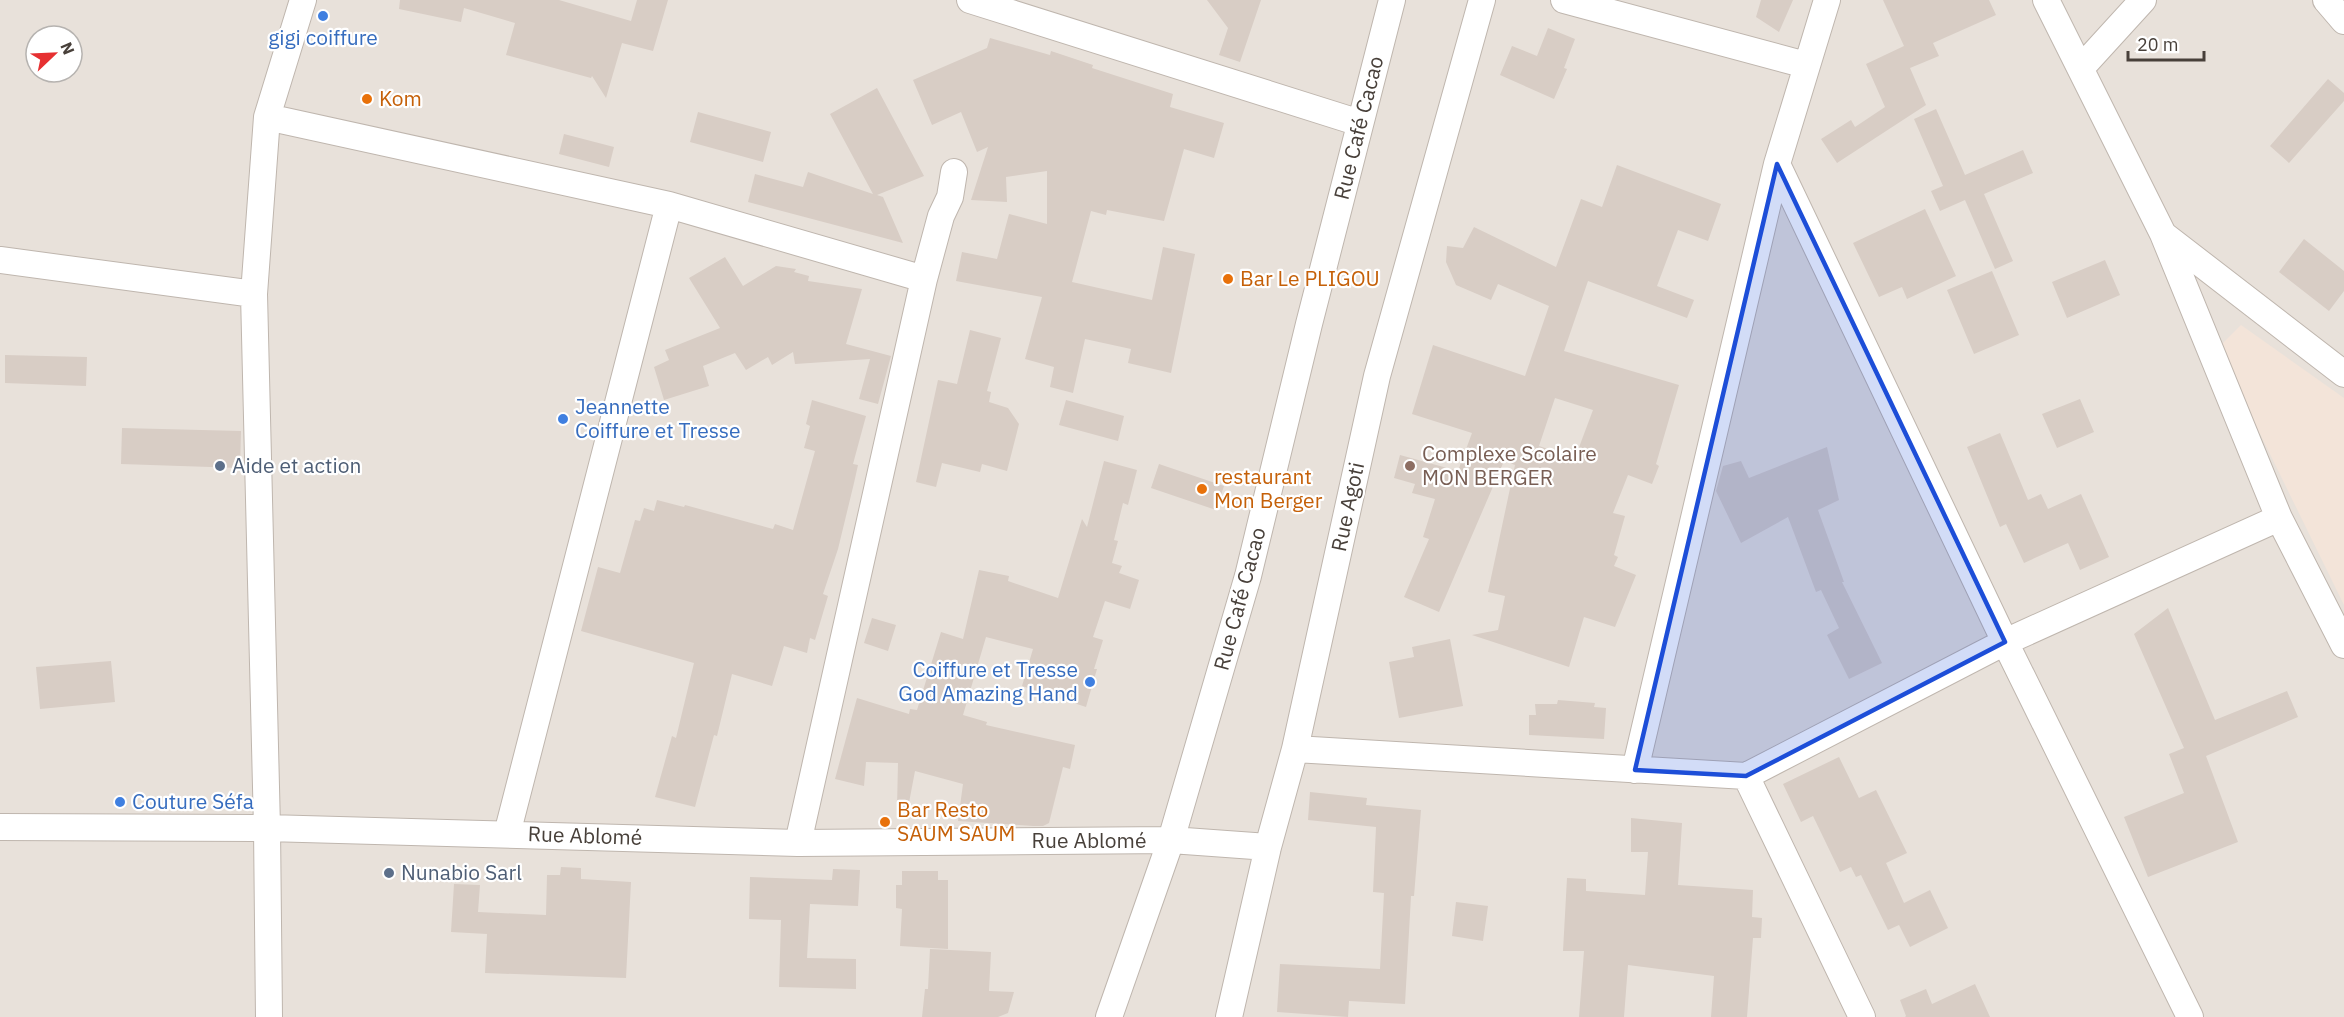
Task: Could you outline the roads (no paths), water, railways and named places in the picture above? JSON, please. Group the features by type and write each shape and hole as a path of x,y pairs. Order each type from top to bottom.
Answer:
{"street":[{"path":"269,1017 267,828 254,294 267,117 303,0"},
{"path":"970,0 1360,123"},
{"name":"Rue Café Cacao","path":"1109,1017 1171,840 1248,576 1309,324 1392,0"},
{"name":"Rue Agoti","path":"1229,1017 1268,847 1295,749 1377,376 1482,0"},
{"path":"1563,0 1806,64"},
{"path":"1635,770 1777,164 1827,0"},
{"path":"2046,0 2163,234 2279,518 2344,645"},
{"path":"2080,68 2144,0"},
{"path":"2325,0 2344,21"},
{"path":"267,117 669,205 924,279"},
{"path":"1777,164 2005,642 2190,1017"},
{"path":"798,843 924,279 941,216 950,197 954,172"},
{"path":"507,834 669,205"},
{"path":"2163,234 2344,374"},
{"path":"0,260 254,294"},
{"path":"1295,749 1746,776 2005,642 2279,518"},
{"path":"1746,776 1862,1017"},
{"name":"Rue Ablomé","path":"0,827 267,828 798,843 1171,840 1268,847"}],"place":[{"name":"gigi coiffure","path":"323,16"},
{"name":"Kom","path":"367,99"},
{"name":"Bar Le PLIGOU","path":"1228,279"},
{"name":"Jeannette Coiffure et Tresse","path":"563,419"},
{"name":"Aide et action","path":"220,466"},
{"name":"Complexe Scolaire MON BERGER","path":"1410,466"},
{"name":"restaurant Mon Berger","path":"1202,489"},
{"name":"Coiffure et Tresse God Amazing Hand","path":"1090,682"},
{"name":"Couture Séfa","path":"120,802"},
{"name":"Bar Resto SAUM SAUM","path":"885,822"},
{"name":"Nunabio Sarl","path":"389,873"}]}
